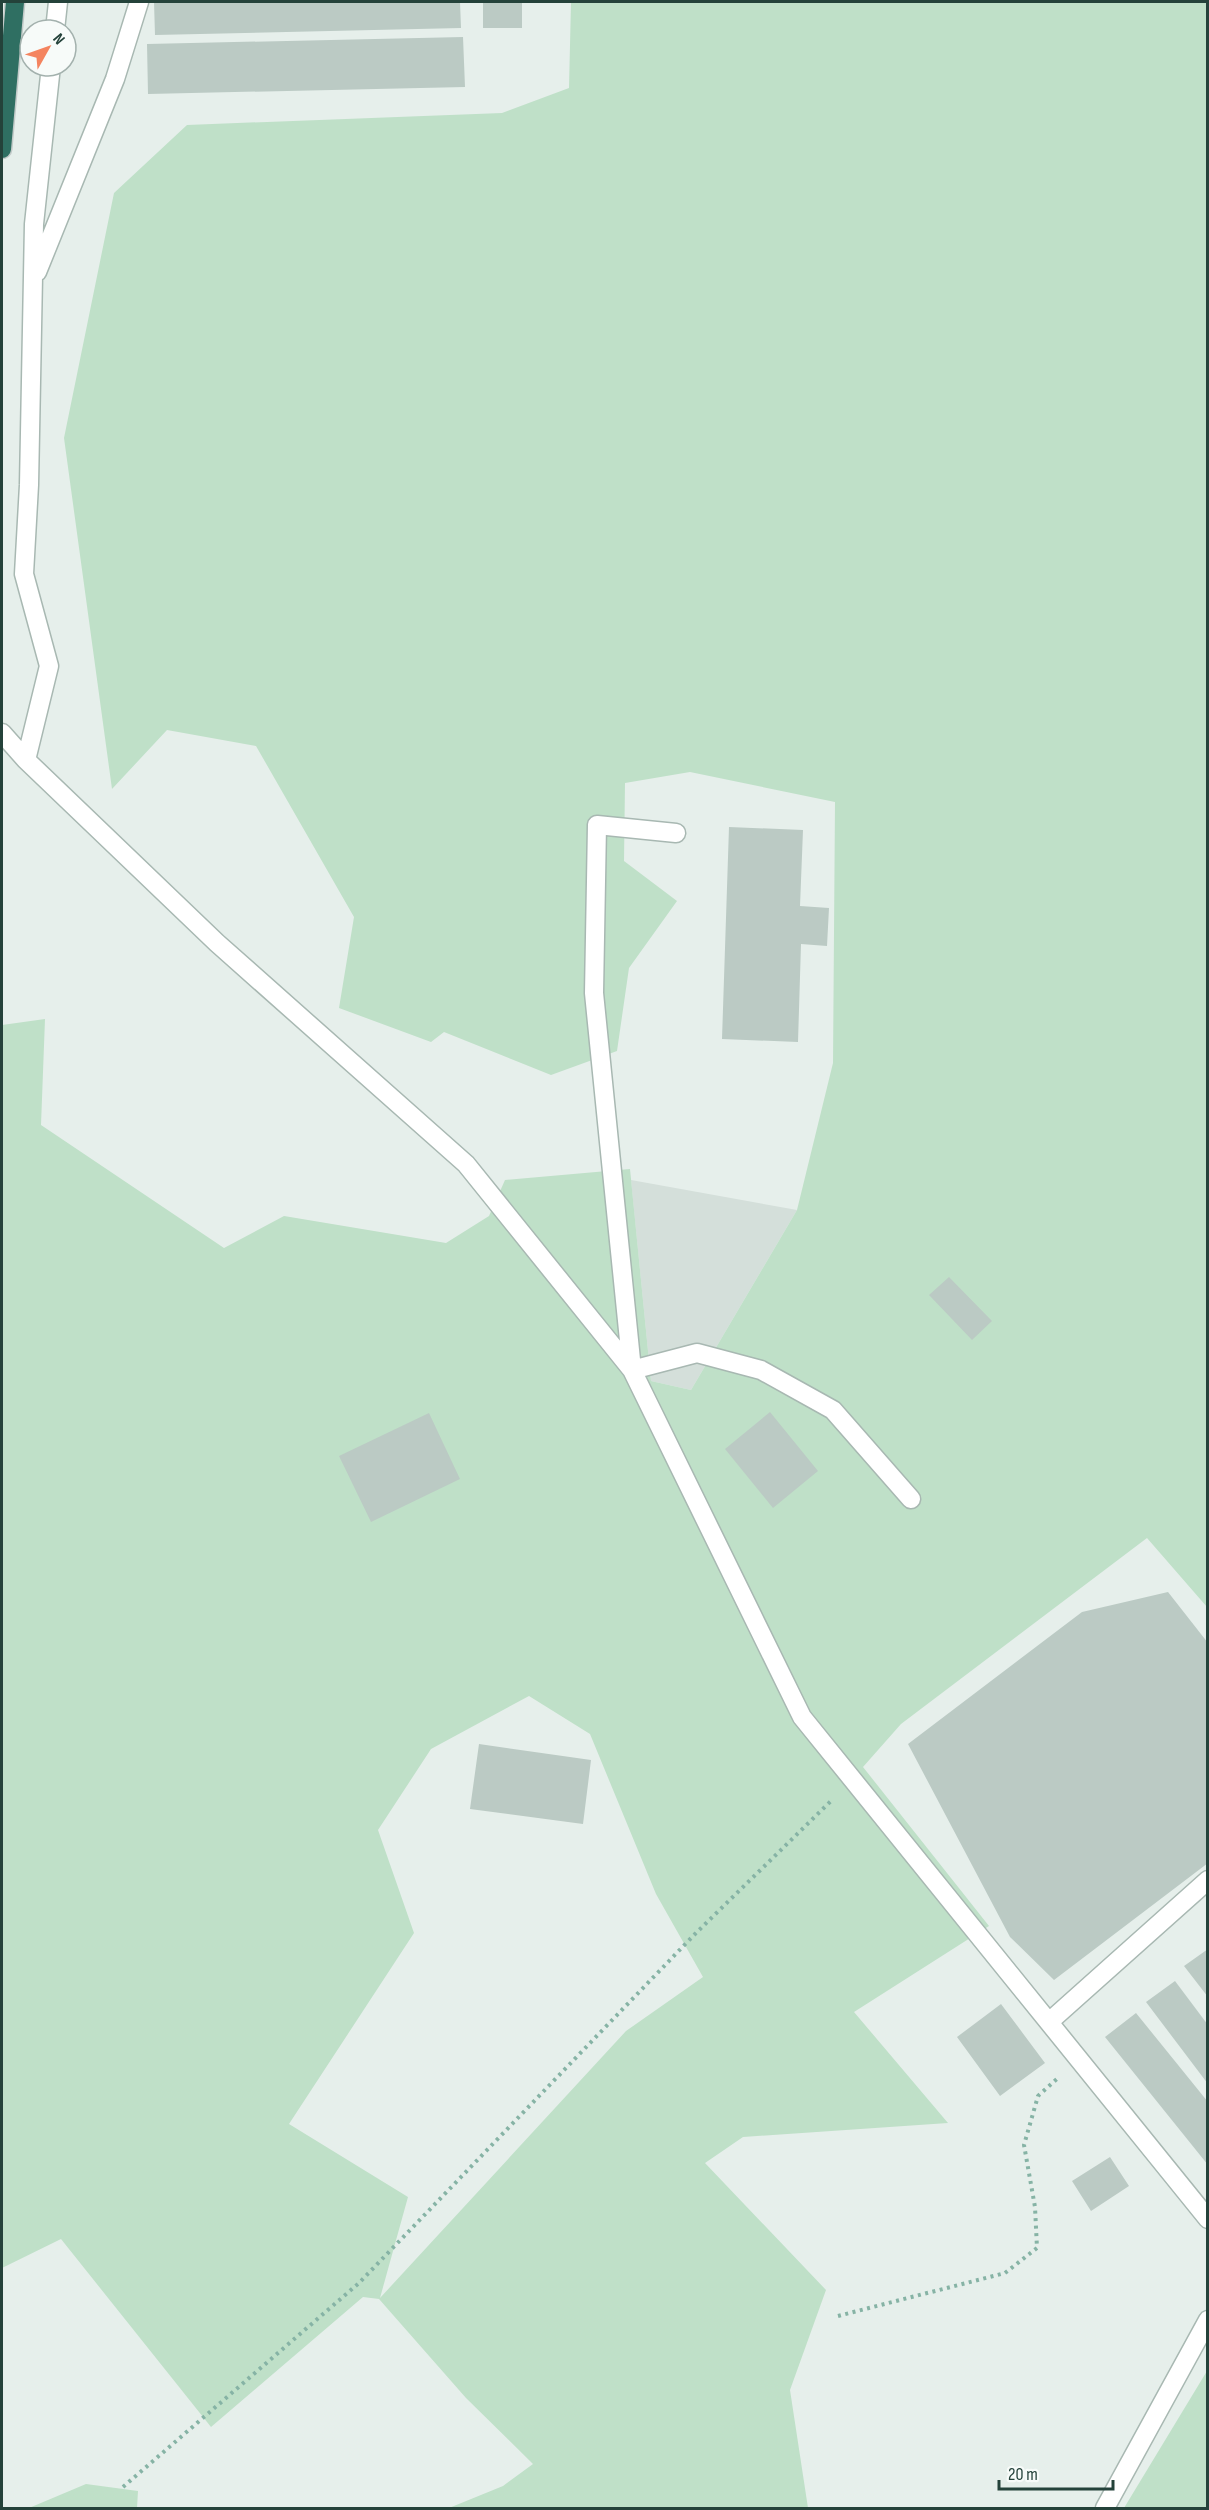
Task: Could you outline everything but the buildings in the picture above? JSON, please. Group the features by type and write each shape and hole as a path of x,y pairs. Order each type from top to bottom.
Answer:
{"highway":[{"path":"2,149 15,2"}],"street":[{"path":"56,18 58,2"},
{"path":"33,282 115,79 139,2"},
{"path":"26,760 49,666 24,574 29,485 34,224 50,78"},
{"path":"2,733 26,760 217,943 466,1164 632,1370 802,1717 1208,2219"},
{"path":"632,1370 594,993 597,825 676,833"},
{"path":"632,1370 697,1353 761,1370 833,1410 911,1499"},
{"path":"1049,2022 1208,1880"},
{"path":"1105,2508 1208,2320"}],"path":[{"path":"123,2487 359,2283 695,1934 853,1780"},
{"path":"838,2316 1005,2273 1037,2248 1035,2207 1024,2145 1038,2096 1078,2059"}],"shaded area":[{"path":"631,1180 797,1210 691,1390 651,1381"}],"green space":[{"path":"571,2 1207,2 1207,1607 1147,1538 901,1724 863,1767 989,1926 854,2012 948,2123 743,2137 705,2163 826,2290 790,2390 808,2508 449,2508 503,2486 533,2464 466,2398 379,2299 363,2297 211,2427 61,2239 2,2268 2,1025 45,1019 41,1125 224,1248 284,1216 446,1243 489,1216 505,1180 630,1169 651,1381 691,1390 797,1210 833,1063 835,802 690,772 625,783 624,861 677,901 629,968 617,1051 551,1075 444,1032 431,1042 339,1008 354,917 256,746 167,730 112,789 64,438 114,193 187,125 502,113 569,88","holes":["529,1696 590,1734 656,1894 703,1977 626,2031 380,2298 408,2197 289,2124 414,1933 378,1830 431,1749"]},
{"path":"1207,2371 1207,2508 1124,2508"},
{"path":"86,2484 138,2491 137,2508 29,2508"}]}
